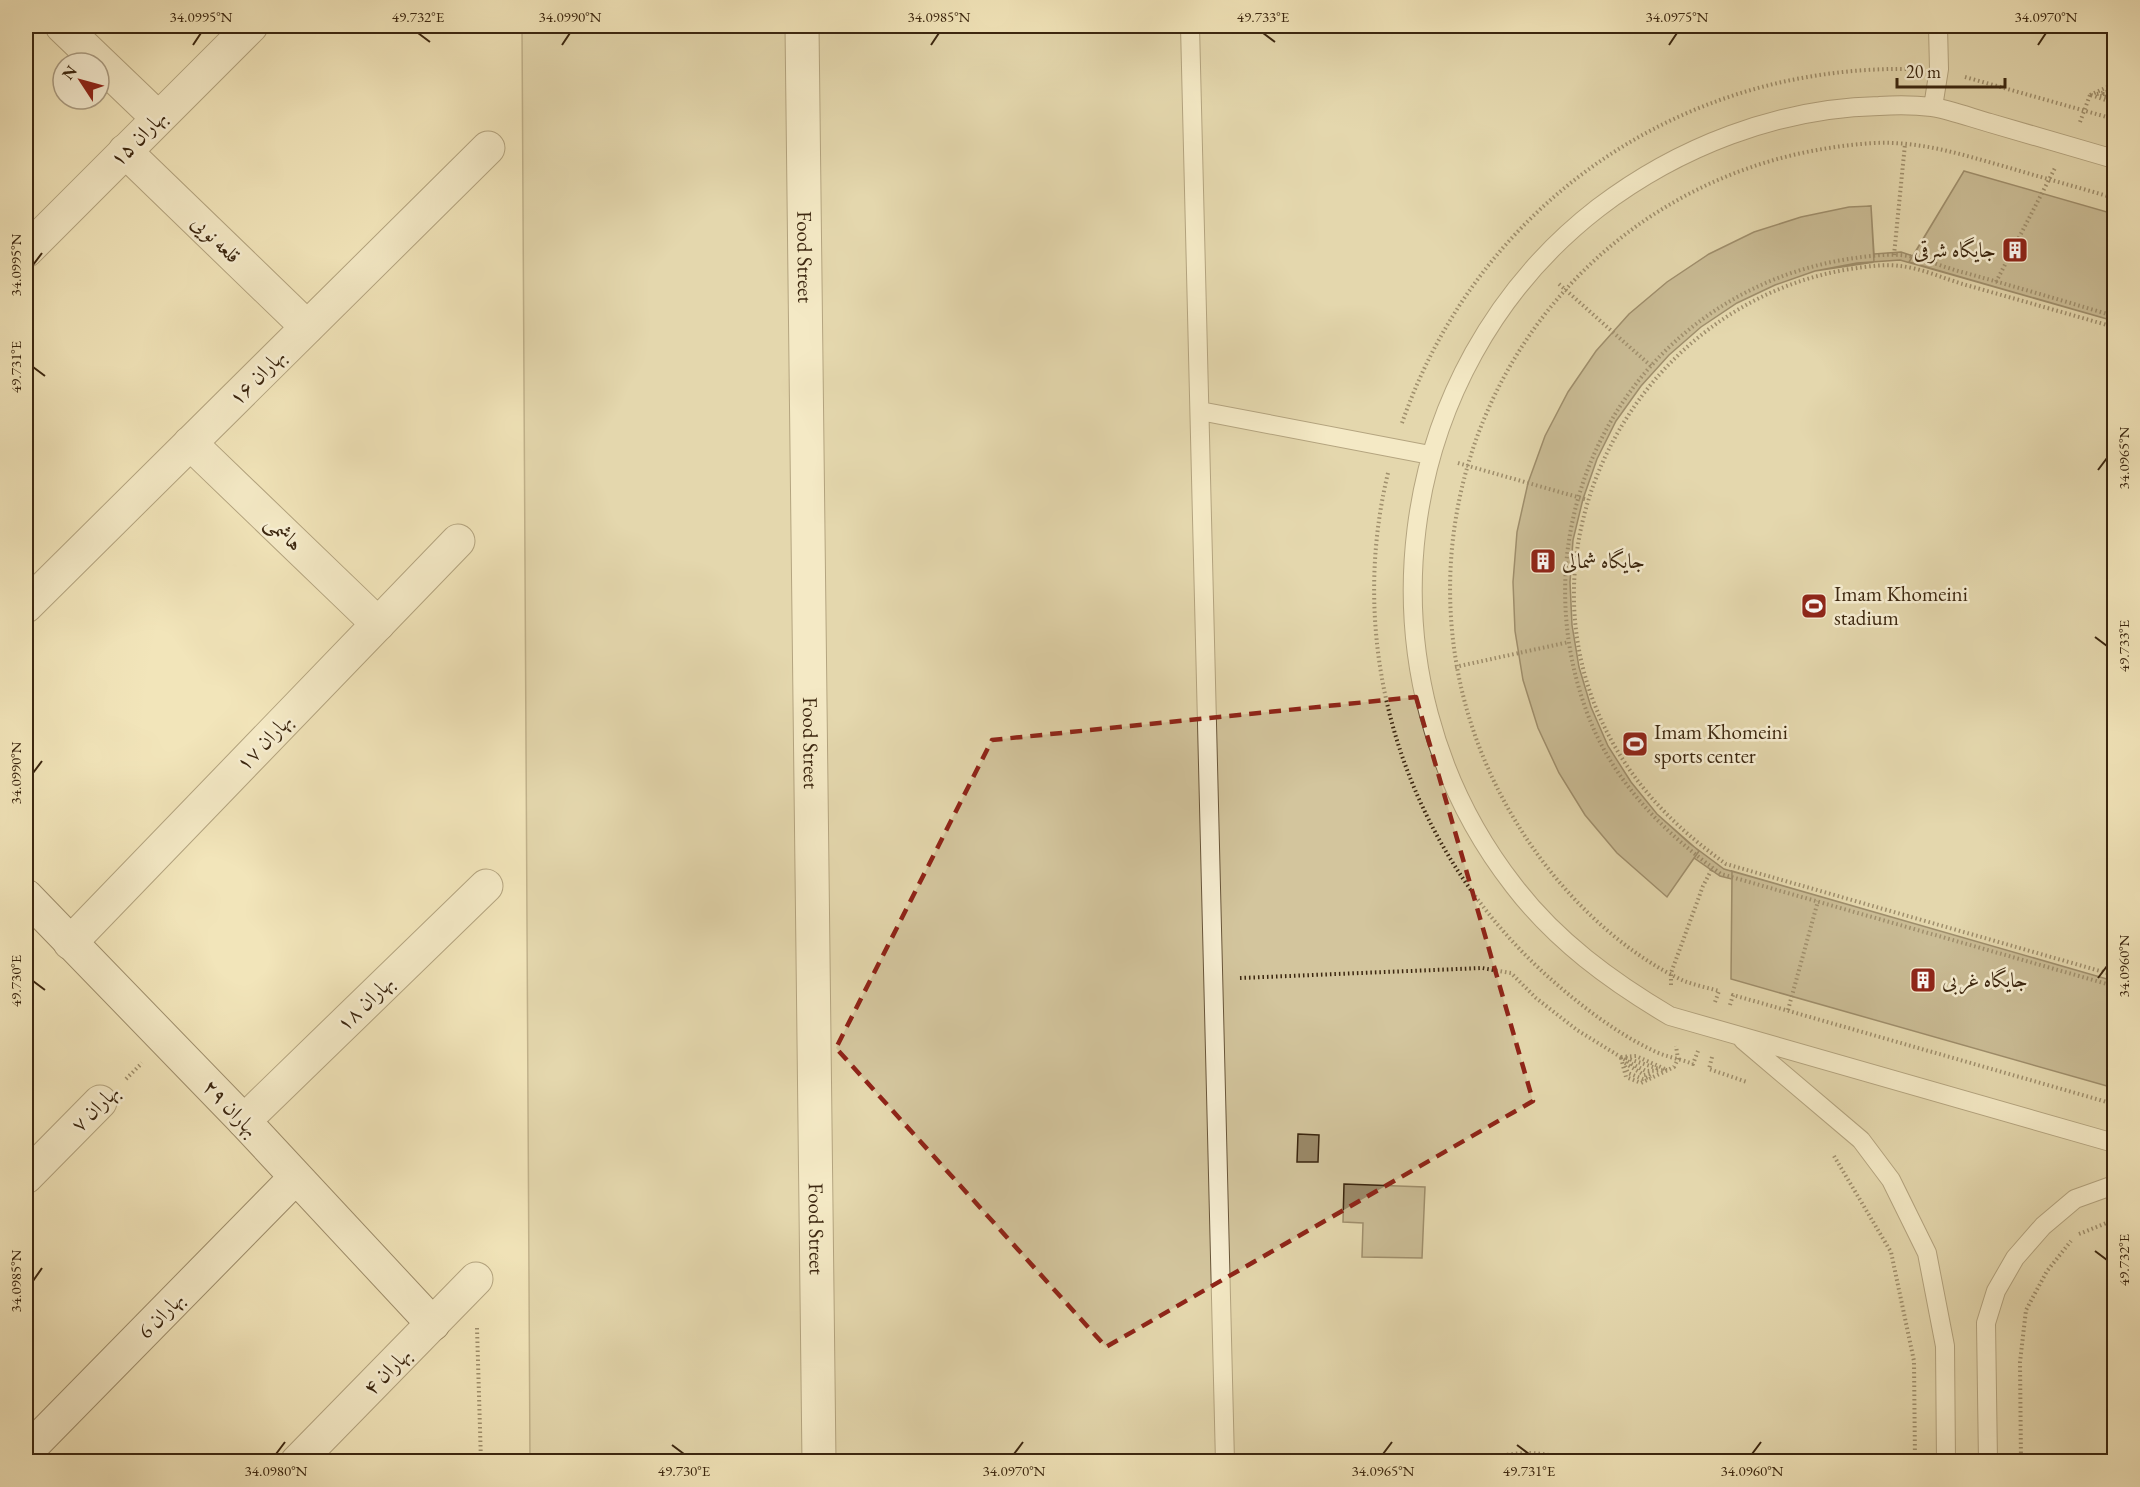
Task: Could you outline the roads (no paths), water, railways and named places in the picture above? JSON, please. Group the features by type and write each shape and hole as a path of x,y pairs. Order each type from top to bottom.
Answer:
{"street":[{"path":"62,26 158,118"},
{"name":"بهاران ۱۵","path":"26,251 251,26"},
{"name":"Food Street","path":"802,26 819,1461"},
{"name":"بهاران ۱۶","path":"26,606 488,148"},
{"name":"قلعه نویی","path":"125,151 307,327"},
{"name":"هاشمی","path":"190,443 378,624"},
{"name":"بهاران ۱۷","path":"70,943 458,541"},
{"name":"بهاران ۱۸","path":"244,1121 486,886"},
{"name":"بهاران ۲۹","path":"26,896 244,1121 433,1324"},
{"name":"بهاران ۷","path":"26,1177 100,1102"},
{"name":"بهاران 6","path":"26,1452 296,1177"},
{"name":"بهاران ۴","path":"297,1461 476,1279"}],"lane":[{"path":"1190,26 1226,1461"},
{"path":"1933,107 1939,69 1938,26"},
{"path":"2115,159 1933,107 1877,106 1822,111 1768,122 1716,140 1666,163 1620,192 1576,226 1537,264 1502,308 1473,353 1449,404 1430,455 1419,505 1412,555 1412,606 1419,675 1440,755 1460,801 1485,846 1514,887 1562,939 1625,989 1670,1016 2115,1143"},
{"path":"1200,411 1430,455"},
{"path":"1737,1035 1861,1140 1891,1180 1927,1253 1945,1346 1946,1461"},
{"path":"1988,1461 1986,1323 1996,1291 2015,1258 2043,1226 2075,1199 2115,1185"}],"place":[{"name":"جایگاه شرقی","path":"2015,250"},
{"name":"جایگاه شمالی","path":"1543,561"},
{"name":"Imam Khomeini stadium","path":"1814,606"},
{"name":"Imam Khomeini sports center","path":"1635,744"},
{"name":"جایگاه غربی","path":"1923,980"}]}
